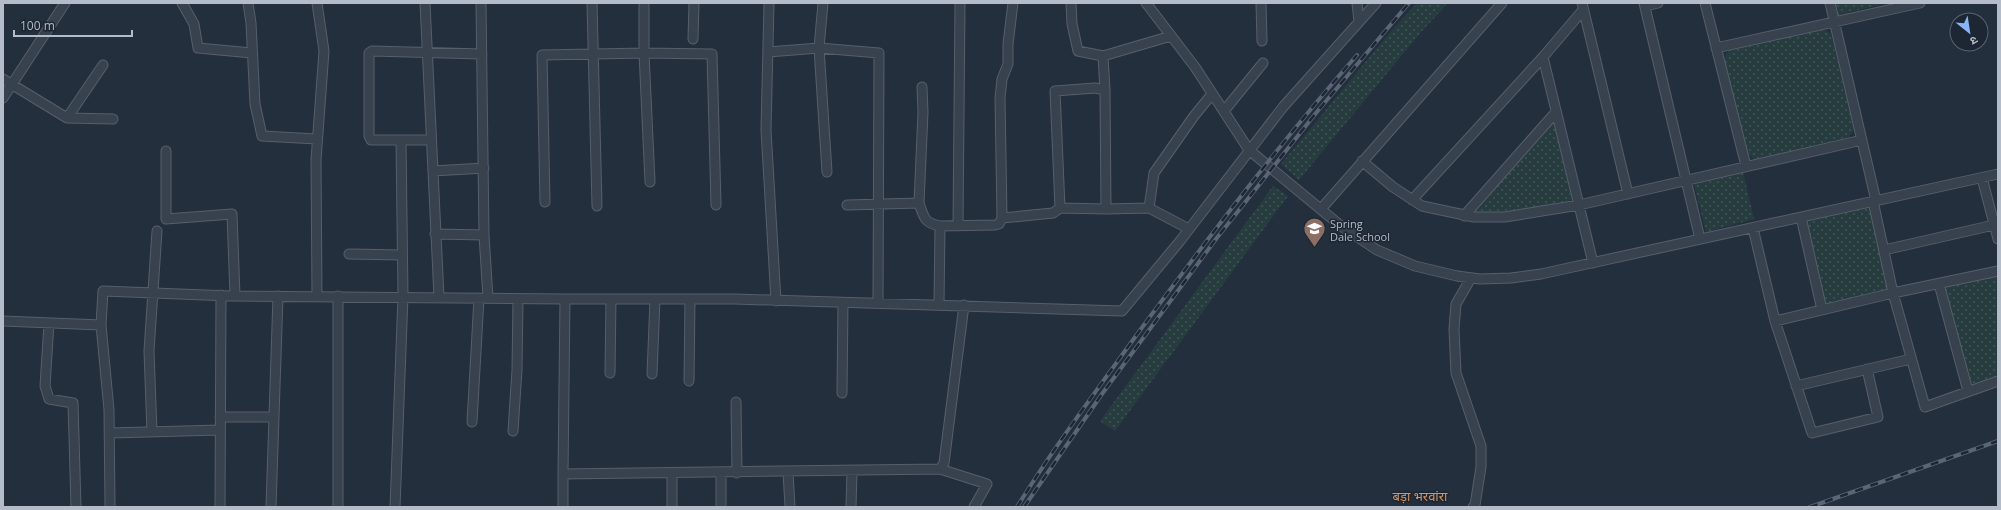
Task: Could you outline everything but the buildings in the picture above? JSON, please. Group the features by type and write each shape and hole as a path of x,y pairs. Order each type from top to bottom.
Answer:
{"street":[{"path":"3,98 65,3"},
{"path":"182,3 194,24 198,48 252,52"},
{"path":"248,3 255,104 262,136 317,139"},
{"path":"316,3 324,51 317,139 317,296"},
{"path":"425,3 439,297"},
{"path":"480,3 484,235 488,298"},
{"path":"592,3 592,54 597,206"},
{"path":"644,3 644,53 650,182"},
{"path":"693,39 694,3"},
{"path":"769,3 766,130 776,301"},
{"path":"823,3 819,48 827,172"},
{"path":"958,225 960,3"},
{"path":"922,88 919,203 926,221 931,225 940,226 996,226 1002,218 1000,98 1002,78 1008,64 1008,44 1013,3"},
{"path":"1071,3 1072,24 1078,51 1103,56 1171,36"},
{"path":"1146,3 1195,67 1249,150 1341,226 1377,250 1415,266 1457,276 1471,278 1511,278 1541,274 1998,174"},
{"path":"1261,3 1262,41"},
{"path":"1357,3 1359,22"},
{"path":"110,507 110,433 101,325 103,291 234,296 690,299 964,305 1122,311 1189,229 1283,107 1376,3"},
{"path":"1321,209 1502,3"},
{"path":"1658,3 1645,4 1700,239"},
{"path":"1705,3 1746,166"},
{"path":"1830,3 1862,140 1893,293 1925,407 1998,381"},
{"path":"1716,48 1834,21 1889,6 1920,3"},
{"path":"1412,200 1543,57 1583,7"},
{"path":"1583,7 1628,194"},
{"path":"768,52 819,48 879,53 878,304"},
{"path":"431,140 371,140 369,136 370,53 372,51 482,54"},
{"path":"545,202 542,56 644,53 712,54 716,205"},
{"path":"1103,56 1105,90 1106,209"},
{"path":"1543,57 1593,263"},
{"path":"1224,111 1264,63"},
{"path":"67,118 103,65"},
{"path":"3,79 67,118 113,119"},
{"path":"1060,208 1055,91 1095,88 1105,90"},
{"path":"1149,208 1154,173 1194,116 1212,94"},
{"path":"1464,216 1556,112"},
{"path":"1362,162 1393,187 1422,206 1464,216 1505,217 1579,205 1862,140"},
{"path":"394,507 403,296 401,141"},
{"path":"166,151 166,219 232,214 234,296"},
{"path":"432,171 484,168"},
{"path":"1982,178 1998,239"},
{"path":"847,205 919,203"},
{"path":"1002,218 1053,213 1060,208 1149,208 1189,229"},
{"path":"1800,217 1822,310"},
{"path":"1884,250 1994,225"},
{"path":"939,305 940,226"},
{"path":"1753,228 1775,321 1812,433 1878,417 1867,369"},
{"path":"152,432 150,351 157,231"},
{"path":"435,234 484,235"},
{"path":"349,254 402,255"},
{"path":"1775,321 1893,293 1998,272"},
{"path":"1471,278 1456,304 1454,329 1456,373 1481,446 1481,467 1476,505 1473,507"},
{"path":"1939,284 1968,391"},
{"path":"220,295 220,507"},
{"path":"272,507 278,296"},
{"path":"338,296 338,507"},
{"path":"472,422 479,298"},
{"path":"513,431 517,370 518,299"},
{"path":"563,507 566,299"},
{"path":"610,373 611,299"},
{"path":"652,374 655,299"},
{"path":"689,381 690,299"},
{"path":"842,393 843,303"},
{"path":"940,469 944,463 964,305"},
{"path":"3,321 101,325"},
{"path":"49,323 45,386 49,399 73,403 76,507"},
{"path":"1796,386 1911,359"},
{"path":"736,402 737,473"},
{"path":"220,417 274,417"},
{"path":"110,433 220,430"},
{"path":"563,474 737,473 940,469 987,484 974,507"},
{"path":"851,507 852,471"},
{"path":"788,472 790,507"},
{"path":"672,473 672,507"},
{"path":"721,473 721,507"}],"green space":[{"path":"1417,3 1448,3 1421,32 1299,180 1281,164 1392,30"},
{"path":"1835,3 1883,3 1883,4 1838,15"},
{"path":"1823,29 1831,34 1854,130 1849,137 1755,160 1748,154 1724,59 1729,50"},
{"path":"1553,120 1572,200 1512,212 1476,213 1473,211"},
{"path":"1743,172 1754,219 1706,232 1694,184"},
{"path":"1273,186 1288,196 1115,431 1100,421"},
{"path":"1869,207 1888,290 1825,304 1806,221"},
{"path":"1998,276 1998,375 1971,385 1943,287"}],"railway":[{"path":"1024,507 1102,394 1216,239 1316,113 1409,3"},
{"path":"1017,507 1076,419 1191,262 1272,157 1357,55"},
{"path":"1810,507 1998,441"}],"place":[{"name":"Spring Dale School","path":"1314,248"}],"district":[{"name":"बड़ा भरवांरा","path":"1420,496"}]}
